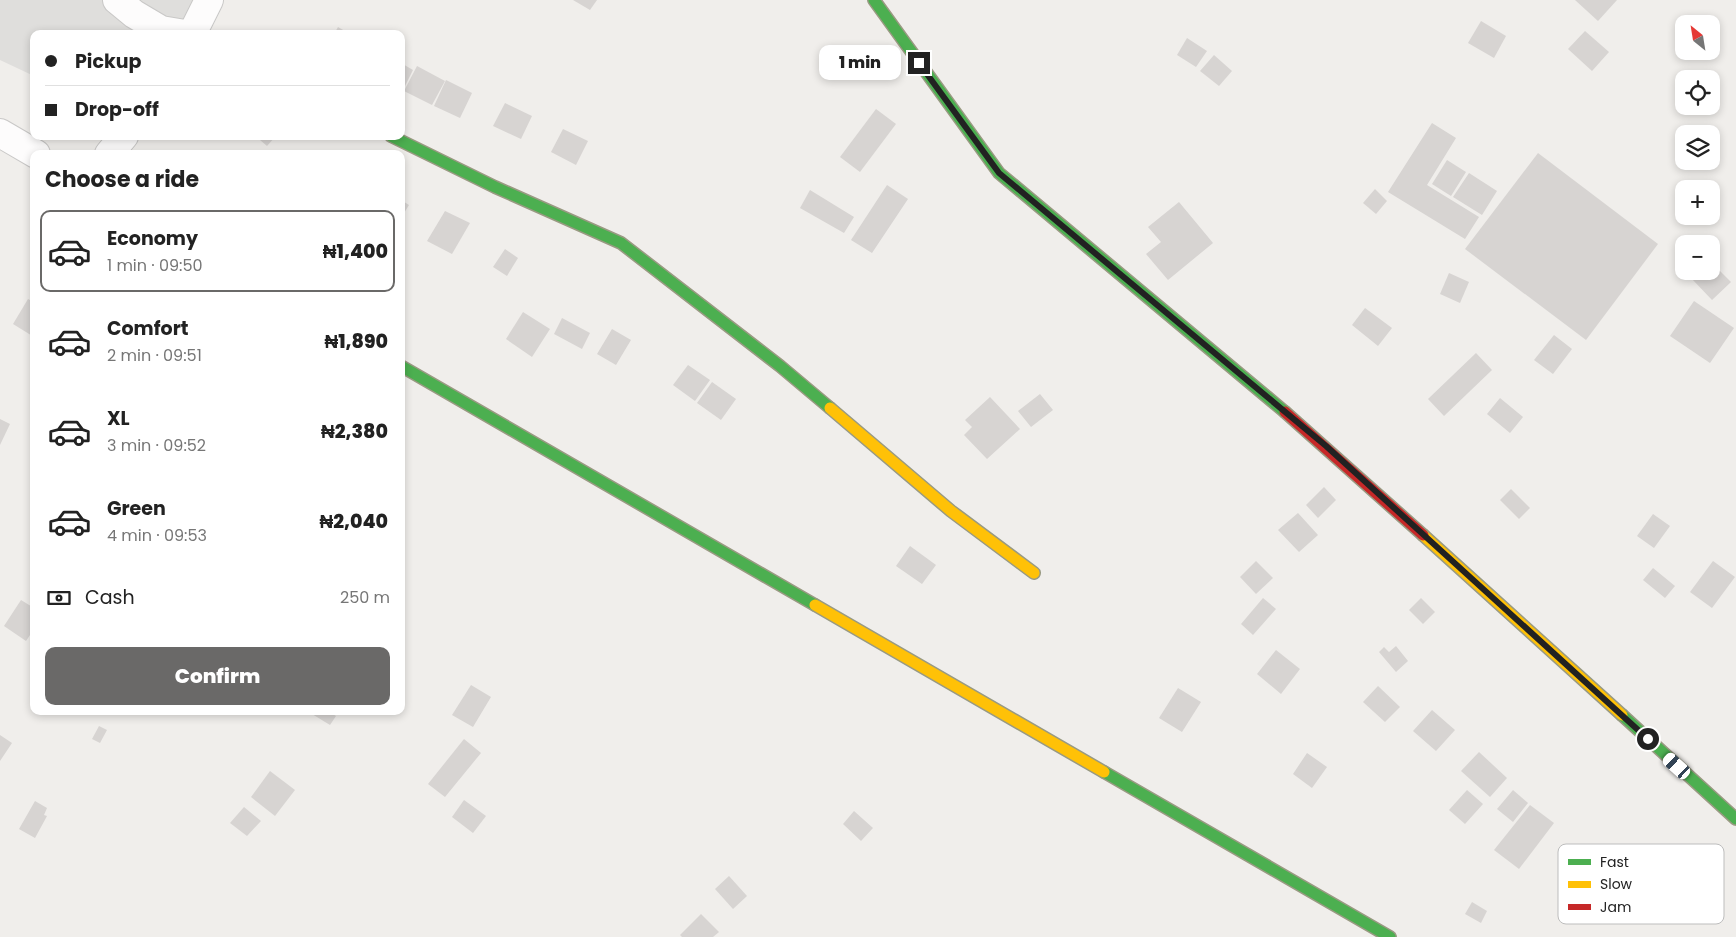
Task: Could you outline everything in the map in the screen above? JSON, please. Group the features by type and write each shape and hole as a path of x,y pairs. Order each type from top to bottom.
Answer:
{"street":[{"path":"118,0 161,30"},
{"path":"194,30 209,0"},
{"path":"874,0 999,173 1326,446 1736,819"},
{"path":"0,133 30,150"},
{"path":"112,150 121,140"},
{"path":"399,140 494,187 620,244 780,366 951,511 1034,572"},
{"path":"405,368 1390,937"}],"shaded area":[{"path":"0,0 201,0 184,30 30,30 30,74 0,60"}],"building":[{"path":"573,0 597,0 590,10"},
{"path":"1575,0 1617,0 1598,21"},
{"path":"1481,21 1506,36 1494,58 1468,43"},
{"path":"1585,31 1609,52 1592,71 1568,49"},
{"path":"1187,38 1207,51 1196,67 1177,55"},
{"path":"1214,55 1232,71 1219,86 1200,71"},
{"path":"405,65 413,70 405,86"},
{"path":"417,66 445,81 432,105 405,92"},
{"path":"446,80 472,93 460,118 434,106"},
{"path":"505,103 532,116 521,139 493,126"},
{"path":"876,109 896,124 860,172 840,157"},
{"path":"1432,123 1456,138 1427,185 1479,217 1465,239 1388,192"},
{"path":"563,129 588,141 576,165 551,152"},
{"path":"260,140 272,140 267,146"},
{"path":"1538,153 1658,244 1586,340 1465,249"},
{"path":"1447,160 1466,172 1451,196 1432,184"},
{"path":"1469,173 1497,191 1482,215 1453,197"},
{"path":"887,185 908,199 872,253 851,240"},
{"path":"1375,189 1387,201 1376,214 1363,203"},
{"path":"810,190 854,217 844,233 800,208"},
{"path":"405,202 409,205 405,212"},
{"path":"1179,202 1213,243 1168,280 1146,254 1161,242 1148,227"},
{"path":"445,211 470,223 452,254 427,241"},
{"path":"505,249 518,258 507,276 493,267"},
{"path":"1720,271 1731,282 1712,300 1693,280 1720,280"},
{"path":"1449,273 1469,282 1460,303 1440,294"},
{"path":"28,299 30,300 30,335 13,324"},
{"path":"1694,301 1734,328 1710,363 1670,336"},
{"path":"1365,308 1392,328 1378,346 1352,325"},
{"path":"523,312 550,329 532,357 506,339"},
{"path":"562,318 590,333 582,349 554,334"},
{"path":"612,329 631,340 616,365 597,354"},
{"path":"1554,335 1572,349 1553,374 1534,360"},
{"path":"1476,353 1492,370 1444,416 1428,399"},
{"path":"688,365 710,380 695,401 673,385"},
{"path":"712,382 736,399 721,420 697,403"},
{"path":"1040,394 1053,410 1031,427 1018,411"},
{"path":"990,397 1020,429 987,459 964,435 972,427 965,420"},
{"path":"1500,398 1523,417 1510,433 1487,414"},
{"path":"0,419 10,424 0,445"},
{"path":"1324,487 1336,500 1318,518 1306,505"},
{"path":"1511,489 1530,508 1519,519 1500,500"},
{"path":"1298,513 1318,535 1299,552 1278,530"},
{"path":"1653,514 1670,526 1654,548 1637,536"},
{"path":"910,546 936,565 922,584 896,566"},
{"path":"1256,561 1273,578 1256,594 1240,577"},
{"path":"1713,561 1735,577 1712,608 1690,592"},
{"path":"1653,568 1675,586 1665,598 1643,580"},
{"path":"1263,598 1276,609 1253,635 1241,624"},
{"path":"1421,598 1435,612 1423,624 1409,610"},
{"path":"21,600 30,606 30,635 26,641 4,626"},
{"path":"1396,646 1408,661 1396,672 1379,652 1384,647 1389,652"},
{"path":"1276,650 1300,669 1281,694 1257,674"},
{"path":"471,685 491,697 473,727 452,715"},
{"path":"1378,686 1400,707 1385,722 1363,702"},
{"path":"1178,688 1201,702 1182,732 1159,718"},
{"path":"1432,710 1455,730 1436,751 1413,731"},
{"path":"314,715 334,715 336,716 330,725"},
{"path":"99,726 107,730 100,743 92,739"},
{"path":"0,735 12,743 0,761"},
{"path":"464,739 481,753 445,797 428,784"},
{"path":"1479,752 1507,778 1490,797 1461,771"},
{"path":"1307,753 1327,767 1312,788 1293,774"},
{"path":"270,771 295,790 275,816 251,797"},
{"path":"1467,790 1483,804 1465,824 1449,810"},
{"path":"1513,790 1528,803 1513,822 1497,809"},
{"path":"464,800 486,816 473,833 452,817"},
{"path":"35,801 47,808 44,815 47,816 35,838 19,829"},
{"path":"1530,805 1554,823 1519,869 1494,850"},
{"path":"244,807 261,821 247,836 230,823"},
{"path":"854,811 873,828 861,841 843,824"},
{"path":"729,876 747,896 733,909 715,889"},
{"path":"1472,902 1487,911 1481,923 1465,914"},
{"path":"701,914 719,932 713,937 682,937 680,935"}],"traffic: fast":[{"path":"874,0 999,173 1285,412"},
{"path":"399,140 495,187 621,243 780,366 830,408"},
{"path":"405,368 815,605"},
{"path":"1622,715 1736,819"},
{"path":"1104,772 1390,937"}],"traffic: slow":[{"path":"830,408 951,511 1034,573"},
{"path":"1423,535 1622,715"},
{"path":"815,605 1104,772"}],"traffic: jam":[{"path":"1285,412 1423,535"}],"route":[{"path":"919,63 999,173 1326,446 1648,739"}]}
